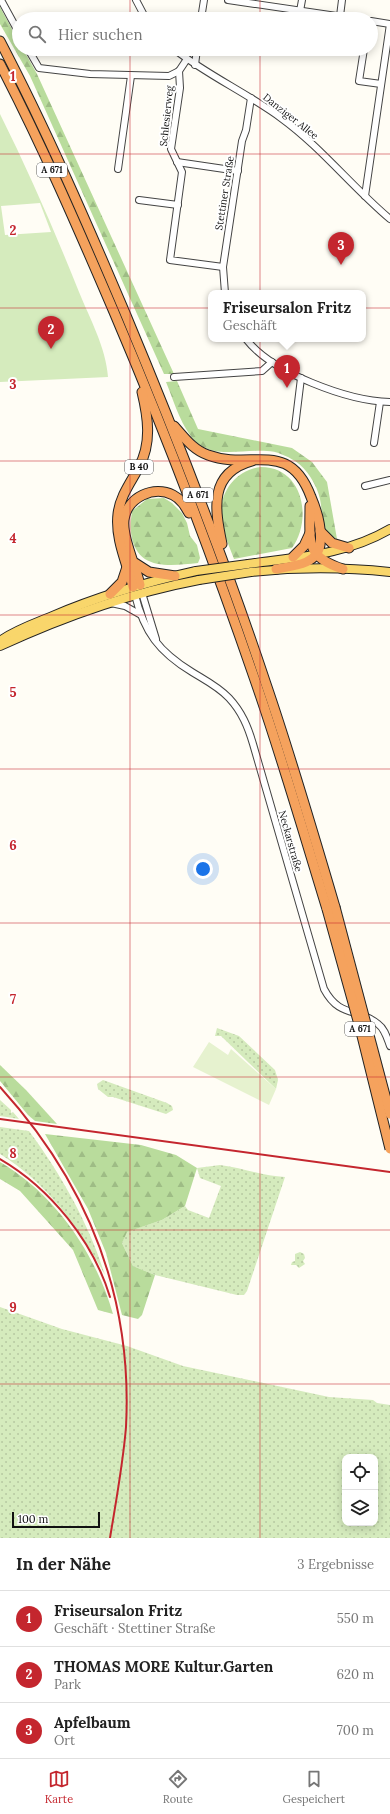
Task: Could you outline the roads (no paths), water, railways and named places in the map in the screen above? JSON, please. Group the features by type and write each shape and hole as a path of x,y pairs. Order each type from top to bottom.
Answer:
{"highway":[{"name":"A 671","path":"0,41 73,192 169,420 226,569 284,737 390,1114"},
{"name":"A 671","path":"0,64 63,195 136,363 202,535 256,684 331,908 390,1149"},
{"name":"B 40","path":"131,565 118,531 118,514 123,496 143,459 148,437 146,407 136,363"},
{"path":"169,420 191,444 207,454 225,458 274,460 287,465 302,478 309,490 314,504 315,532 313,549 316,555 327,563 344,569"},
{"path":"226,569 216,510 219,490 225,478 235,468 247,462 261,459"},
{"path":"138,590 131,565 124,521 130,505 144,494 162,492 178,498 186,507 202,535"},
{"path":"315,532 332,543 349,548"},
{"path":"293,558 315,532"},
{"path":"276,569 310,561 316,555"},
{"path":"131,565 149,572 175,576"},
{"path":"109,598 122,582 131,565"}],"main road":[{"path":"0,641 22,628 109,598 138,590 175,576 316,555 349,548 370,540 390,529"},
{"path":"138,590 276,569 344,569 390,572"},
{"path":"0,646 109,598"}],"street":[{"path":"1,0 12,20"},
{"path":"136,0 142,12"},
{"path":"202,12 204,0"},
{"path":"228,0 260,2 304,12"},
{"path":"300,11 302,0"},
{"path":"340,12 342,0"},
{"path":"365,196 390,24 378,22"},
{"path":"32,56 39,68 90,74 131,76 169,76 178,71 187,59"},
{"name":"Danziger Allee","path":"183,56 195,65 251,98 300,133 327,157 390,219"},
{"path":"195,65 196,56"},
{"path":"363,56 359,81 381,84"},
{"name":"Schlesierweg","path":"178,71 180,88 171,150 182,172 170,260 223,267"},
{"path":"118,169 131,76"},
{"name":"Stettiner Straße","path":"225,290 223,267 242,141 246,130 251,98"},
{"path":"177,162 238,171"},
{"path":"139,200 178,205"},
{"path":"249,342 262,355 300,378 351,396 380,402 390,402"},
{"path":"174,377 262,371 272,362"},
{"path":"294,427 300,378"},
{"path":"374,443 380,402"},
{"path":"365,486 390,480"},
{"name":"Neckarstraße","path":"138,590 141,615 146,629 159,646 179,663 223,692 239,710 253,744 324,989 335,1005 378,1023 384,1030 390,1046"},
{"name":"Neckarstraße","path":"138,590 153,634 159,646"},
{"path":"109,598 141,615"}],"railway":[{"path":"0,1087 31,1124 58,1162 80,1202 99,1244 112,1287 122,1332 126,1378 126,1427 110,1538"},
{"path":"0,1119 390,1172"},
{"path":"0,1159 36,1185 67,1218 81,1236 93,1256 110,1297"}],"place":[{"name":"Apfelbaum","path":"341,265"},
{"name":"THOMAS MORE Kultur.Garten","path":"51,349"},
{"name":"Friseursalon Fritz","path":"287,388"}]}
